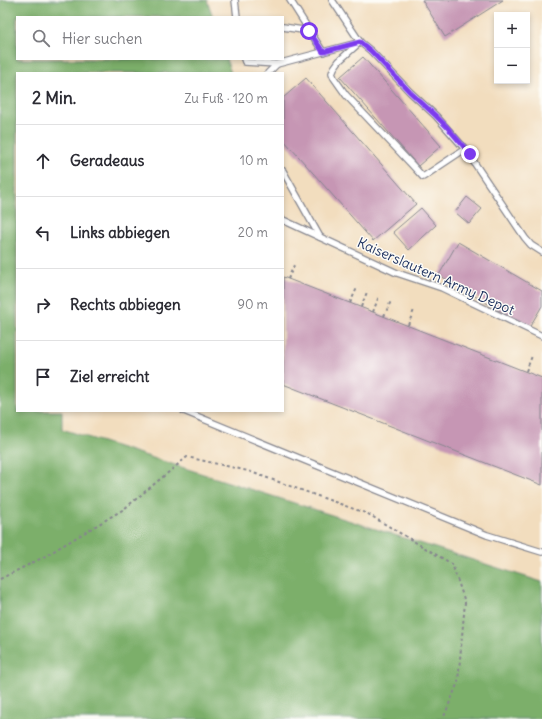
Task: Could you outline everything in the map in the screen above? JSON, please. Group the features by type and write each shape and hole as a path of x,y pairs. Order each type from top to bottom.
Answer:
{"lane":[{"path":"235,0 237,16"},
{"path":"290,0 323,52"},
{"path":"332,0 360,42 371,51 447,127 465,148 525,238 531,245 542,252"},
{"path":"284,27 309,31"},
{"path":"244,60 245,62 277,64 360,42"},
{"path":"360,42 339,61 332,73 334,78 346,95 423,177 465,148"},
{"path":"269,72 277,64"},
{"path":"284,173 320,237"},
{"name":"Kaiserslautern Army Depot","path":"284,220 397,273 442,288 542,336"},
{"path":"186,412 487,535 542,552"}],"path":[{"path":"288,279 295,264"},
{"path":"350,303 357,288"},
{"path":"361,307 367,292"},
{"path":"372,312 378,296"},
{"path":"384,316 391,301"},
{"path":"408,325 414,310"},
{"path":"526,371 532,356"},
{"path":"0,579 42,558 124,509 187,457 248,471 368,514 452,564 465,602 458,682 443,719"}],"green space":[{"path":"0,0 207,0 213,16 16,16 16,60 226,60 231,72 16,72 16,412 62,412 62,429 542,582 542,719 0,719"}],"building":[{"path":"422,0 503,0 445,37"},
{"path":"363,57 441,146 418,166 340,77"},
{"path":"306,78 416,204 373,241 284,140 284,97"},
{"path":"467,197 482,209 469,224 455,212"},
{"path":"421,208 436,225 409,250 393,232"},
{"path":"458,242 542,291 542,306 529,328 439,275"},
{"path":"284,277 542,378 542,485 284,384"}],"route":[{"path":"309,31 323,52 360,42 371,51 410,92 426,105 470,154"}]}
